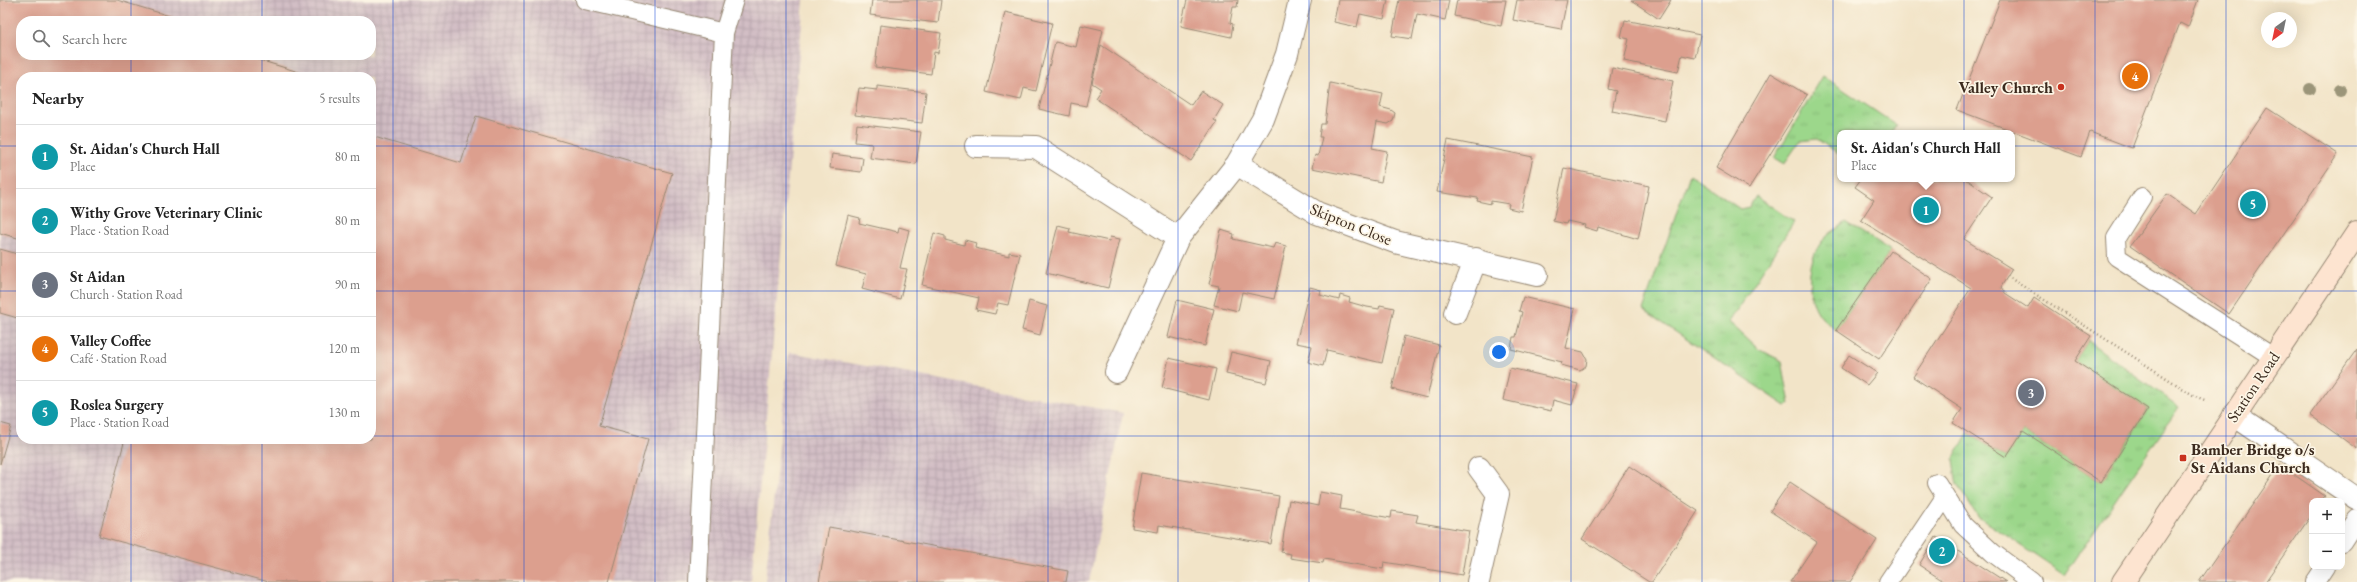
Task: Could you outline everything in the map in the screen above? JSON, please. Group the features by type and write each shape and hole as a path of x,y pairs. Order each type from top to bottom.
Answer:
{"main road":[{"name":"Station Road","path":"2123,582 2357,233"}],"street":[{"path":"1116,372 1178,238 1237,164 1263,119 1288,54 1300,0"},
{"path":"976,146 1036,146 1178,238"},
{"name":"Skipton Close","path":"1237,164 1317,213 1395,242 1476,259 1537,275"},
{"path":"1455,313 1476,259"},
{"path":"2234,415 2357,499"},
{"path":"1478,582 1498,494 1479,468"}],"lane":[{"path":"585,0 724,33"},
{"path":"698,582 724,33 734,0"},
{"path":"2142,197 2116,238 2117,257 2274,357"},
{"path":"1888,582 1941,490 1963,525 1993,553 2032,582"},
{"path":"2345,537 2357,519"},
{"path":"2315,582 2323,570"}],"path":[{"path":"2007,276 2193,395 2234,415"}],"shaded area":[{"path":"0,0 804,0 751,582 0,582"},
{"path":"789,352 1123,413 1089,582 765,582"}],"green space":[{"path":"1823,76 1896,125 1893,130 1837,130 1837,153 1817,139 1800,141 1784,164 1774,158"},
{"path":"1690,174 1740,209 1749,207 1756,196 1794,222 1729,322 1758,349 1782,361 1790,404 1786,406 1643,310"},
{"path":"1846,222 1891,251 1836,330 1822,318 1812,299 1810,288 1811,265 1819,245 1828,235"},
{"path":"2088,341 2179,407 2064,575 1978,517 1957,485 1953,460 1968,433 2006,457 2023,431 2101,482 2148,409 2075,361"}],"building":[{"path":"0,0 117,0 170,16 16,16 16,60 259,60 299,72 16,72 16,238 0,233"},
{"path":"872,0 941,0 938,23 870,15"},
{"path":"1187,0 1238,0 1237,7 1233,7 1230,23 1233,24 1231,37 1181,26"},
{"path":"1338,0 1388,0 1384,19 1360,14 1357,27 1334,22"},
{"path":"1399,0 1449,0 1445,20 1417,14 1412,39 1392,36"},
{"path":"1457,0 1506,0 1501,26 1454,16"},
{"path":"1517,0 1567,0 1561,29 1513,20"},
{"path":"1631,0 1671,0 1659,19"},
{"name":"Valley Church","path":"2000,0 2198,0 2188,27 2180,23 2132,148 2090,132 2081,157 2015,132 2015,130 2010,130 1957,110"},
{"path":"1005,12 1052,23 1036,91 1024,88 1021,100 986,92"},
{"path":"1625,20 1700,35 1695,58 1682,55 1678,72 1624,61 1629,39 1621,37"},
{"path":"880,25 941,33 938,53 934,52 931,74 875,67"},
{"path":"1081,25 1103,30 1086,106 1071,103 1069,116 1039,109 1055,42 1076,47"},
{"path":"1101,45 1191,105 1201,91 1223,105 1214,120 1217,122 1191,161 1095,98 1101,89 1092,83"},
{"path":"1612,68 1673,81 1665,121 1612,111 1616,91 1608,89"},
{"path":"1771,73 1807,95 1749,188 1716,168"},
{"path":"1330,83 1383,94 1380,107 1391,110 1395,113 1393,121 1388,124 1377,122 1372,148 1387,151 1381,182 1312,168 1315,155 1318,156 1322,137 1319,137 1321,124 1325,124"},
{"path":"877,86 926,92 922,123 855,115 859,88 877,90"},
{"path":"2267,108 2338,154 2229,314 2130,246 2167,194 2196,214"},
{"path":"476,116 672,173 599,426 648,439 609,582 269,582 99,536 124,444 376,444 376,138 461,163"},
{"path":"857,124 921,132 916,164 870,158 872,144 855,142"},
{"path":"1448,140 1533,157 1521,211 1508,208 1509,204 1491,201 1491,204 1477,201 1478,198 1437,192"},
{"path":"832,154 863,158 861,172 830,168"},
{"path":"1564,168 1649,186 1638,239 1598,227 1597,231 1584,227 1585,225 1567,221 1566,224 1553,221"},
{"path":"1859,182 1970,182 1992,197 1964,239 2012,269 2001,287 2005,293 2028,308 2034,298 2091,336 2075,361 2148,409 2101,482 2023,431 2006,457 1953,423 1962,409 1913,377 1971,288 1861,220 1874,200 1855,187"},
{"path":"848,215 860,218 859,223 898,232 899,227 909,230 900,268 907,269 900,299 862,289 866,274 836,266"},
{"path":"1058,225 1070,228 1069,232 1109,241 1110,237 1120,239 1108,288 1046,273"},
{"path":"1221,230 1234,234 1233,239 1273,248 1275,243 1286,246 1274,299 1242,292 1238,311 1214,305 1219,286 1209,284"},
{"path":"934,233 945,236 945,240 964,245 965,240 976,243 975,248 1009,256 1009,252 1020,254 1008,305 998,303 995,314 976,310 979,298 922,285"},
{"path":"0,249 16,254 16,318 0,313"},
{"path":"1891,251 1932,279 1879,359 1836,330"},
{"path":"1310,287 1321,290 1320,295 1339,300 1340,295 1350,298 1349,302 1367,307 1379,309 1380,305 1394,308 1382,363 1327,350 1323,366 1308,362 1312,346 1296,343"},
{"path":"1523,297 1575,309 1566,348 1583,352 1587,359 1586,366 1580,370 1561,365 1562,362 1511,349 1513,337 1516,337 1522,312 1519,311"},
{"path":"1177,300 1214,309 1205,346 1168,337"},
{"path":"1029,301 1047,306 1040,335 1022,330"},
{"path":"1404,336 1439,345 1427,398 1392,389"},
{"path":"2357,349 2357,449 2310,415"},
{"path":"1231,352 1271,361 1266,383 1226,374"},
{"path":"1849,355 1877,373 1867,385 1841,368"},
{"path":"1169,358 1216,369 1209,400 1162,388"},
{"path":"1510,368 1578,384 1572,405 1553,400 1551,411 1503,400"},
{"path":"0,423 11,426 0,464"},
{"path":"2280,465 2325,496 2323,498 2309,498 2309,519 2265,582 2199,582"},
{"path":"1629,466 1698,511 1652,582 1649,582 1582,539"},
{"path":"1141,473 1279,496 1271,544 1159,525 1158,532 1132,528"},
{"path":"1790,482 1877,540 1850,582 1790,582 1817,542 1770,511"},
{"path":"1320,492 1342,496 1340,509 1391,518 1392,511 1418,515 1416,522 1469,531 1462,575 1384,562 1383,569 1324,559 1323,563 1290,558 1291,554 1281,552 1289,500 1318,506"},
{"path":"829,527 1068,571 1066,582 819,582"},
{"path":"1936,537 2006,582 1945,582 1919,565"}],"place":[{"name":"Valley Coffee","path":"2135,76"},
{"name":"Valley Church","path":"2061,87"},
{"name":"Roslea Surgery","path":"2253,204"},
{"name":"St. Aidan's Church Hall","path":"1926,210"},
{"name":"St Aidan","path":"2031,393"},
{"name":"Bamber Bridge o/s St Aidans Church","path":"2183,458"},
{"name":"Withy Grove Veterinary Clinic","path":"1942,551"}]}
